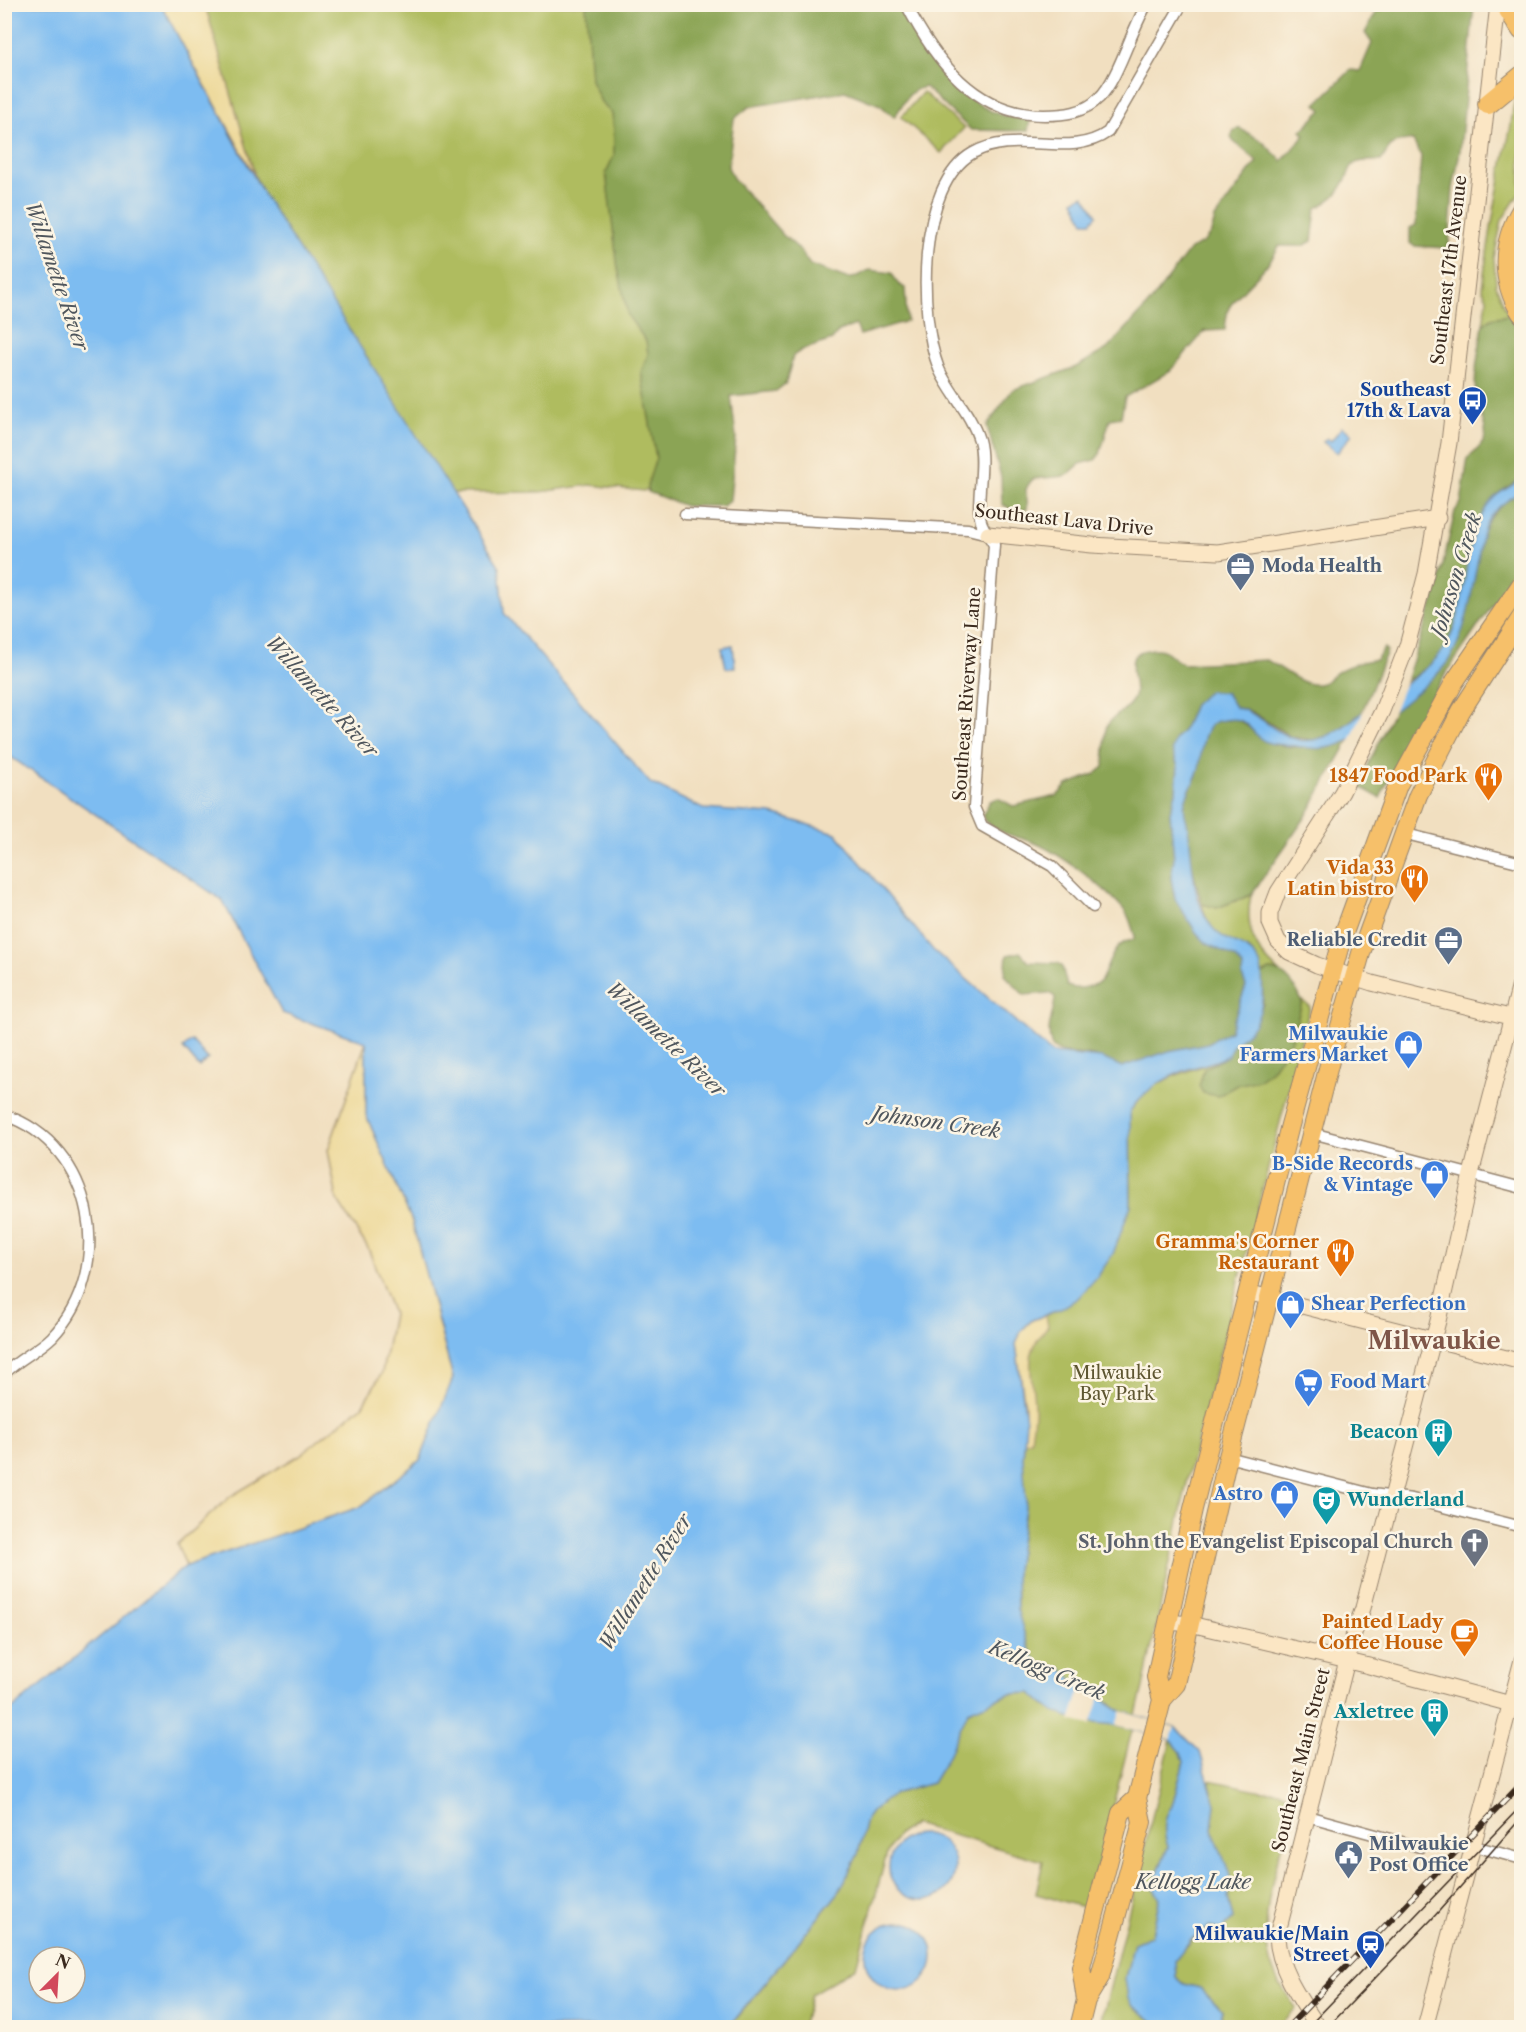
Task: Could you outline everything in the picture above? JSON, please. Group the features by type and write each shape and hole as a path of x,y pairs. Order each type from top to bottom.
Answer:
{"highway":[{"path":"1505,4 1521,30"},
{"path":"1488,104 1521,76"},
{"path":"1521,210 1510,235 1506,265 1509,285 1521,313"}],"main road":[{"path":"1162,1700 1156,1677 1193,1509 1247,1292 1332,970 1364,873 1398,785 1455,681 1521,584"},
{"path":"1079,2028 1086,2000 1100,1977 1142,1822 1137,1798 1162,1700 1176,1684 1228,1457 1354,977 1402,833 1418,795 1456,720 1521,616"},
{"path":"1086,2000 1081,1967 1121,1813 1137,1798"},
{"path":"1116,1831 1126,1843 1118,1870 1125,1885"}],"street":[{"path":"906,4 950,71 972,93 1008,111 1053,115 1081,110 1105,91 1147,4"},
{"name":"Southeast Riverway Lane","path":"1093,907 1052,866 982,826 974,807 994,544 980,520 982,458 979,441 970,417 940,370 925,312 924,281 927,252 945,183 957,164 971,154 996,143 1023,141 1082,144 1096,140 1108,132 1182,4"},
{"name":"Southeast 17th Avenue","path":"1498,4 1450,432 1437,518 1414,623 1396,676 1354,769 1278,892 1270,913 1272,931 1288,952 1354,977 1516,1018"},
{"name":"Southeast Lava Drive","path":"685,514 968,529 988,534 1092,545 1218,552 1437,518"},
{"path":"1402,833 1521,863"},
{"name":"Southeast Main Street","path":"1319,2028 1281,1961 1277,1936 1432,1340 1471,1174 1516,1018 1521,976"},
{"path":"4,1115 38,1132 69,1167 79,1185 89,1215 90,1247 86,1277 52,1336 4,1374"},
{"path":"1312,1133 1521,1188"},
{"path":"1247,1292 1521,1362"},
{"path":"1228,1457 1372,1494 1412,1499 1521,1527"},
{"path":"1168,1622 1190,1624 1516,1705"},
{"path":"1425,2028 1474,1846 1516,1705 1521,1660"},
{"path":"1307,1816 1420,1847"},
{"path":"1474,1846 1521,1859"}],"green space":[{"path":"205,5 599,5 669,451 662,479 644,491 590,485 539,492 452,493 264,195 255,176"},
{"path":"586,5 900,5 917,33 963,91 976,102 994,112 1030,120 1028,131 971,130 925,87 910,94 894,117 880,105 845,91 749,107 734,119 728,167 733,178 783,235 799,249 810,265 846,278 853,278 869,270 892,273 898,284 905,288 907,321 860,335 856,325 839,331 832,340 802,350 793,356 786,383 776,391 731,396 736,437 730,500 723,506 685,506 648,492 647,486 656,458 641,372 648,354 646,341 628,316 618,269 606,173 614,155 612,114 601,102 591,80"},
{"path":"1386,5 1474,5 1460,151 1453,189 1449,244 1446,248 1414,246 1410,243 1410,228 1416,225 1421,156 1413,141 1407,140 1393,144 1381,161 1355,164 1336,195 1316,209 1312,241 1303,246 1279,246 1269,263 1230,306 1225,330 1205,331 1170,371 1125,397 1121,417 1110,419 1100,454 1095,460 1080,464 1066,476 1033,479 1026,491 1027,509 1014,510 1002,504 1001,477 987,426 1012,390 1076,367 1107,349 1149,304 1190,249 1203,243 1211,233 1215,218 1257,161 1233,141 1231,137 1234,130 1239,128 1262,141 1282,161 1305,135 1301,131 1322,110 1316,104 1351,70 1360,71 1372,43 1365,33 1378,9 1383,10"},
{"path":"1521,86 1521,191 1502,220 1494,258 1496,285 1508,315 1491,318 1483,325 1487,298 1482,288 1490,232 1514,105"},
{"path":"923,92 964,128 941,153 901,117"},
{"path":"1508,315 1521,333 1521,479 1500,492 1491,501 1459,616 1444,648 1427,667 1406,681 1438,587 1455,511 1461,503 1468,458 1478,449 1485,435 1475,387 1483,325 1491,318"},
{"path":"1521,491 1521,563 1445,675 1409,736 1380,798 1358,786 1394,710 1440,671 1477,564 1482,533 1488,521 1502,504"},
{"path":"1384,648 1387,651 1362,712 1332,735 1313,740 1291,737 1252,712 1235,707 1228,696 1194,705 1183,731 1175,739 1175,759 1178,766 1176,793 1170,812 1174,858 1171,878 1175,899 1206,943 1236,958 1243,967 1242,976 1246,986 1230,1031 1208,1043 1169,1051 1122,1067 1092,1056 1067,1053 1053,1048 1049,1032 1055,997 1049,993 1024,995 1005,975 1007,955 1020,952 1029,962 1058,963 1062,966 1067,986 1084,988 1100,982 1115,950 1120,945 1133,940 1135,936 1125,911 1083,873 1046,848 1000,831 988,823 982,816 990,801 998,798 1013,806 1057,796 1067,785 1095,774 1104,767 1106,728 1132,702 1135,691 1132,662 1134,656 1139,652 1161,649 1184,664 1266,660 1301,681 1316,684 1350,666 1376,660"},
{"path":"1235,719 1244,723 1266,741 1280,745 1322,747 1339,745 1350,739 1305,818 1251,895 1217,908 1202,904 1189,853 1184,812 1186,798 1198,772 1203,741 1208,729 1217,721"},
{"path":"1251,895 1249,917 1253,937 1263,955 1278,971 1270,970 1262,974 1255,955 1250,950 1223,939 1213,930 1202,904 1217,908"},
{"path":"1270,970 1281,973 1290,981 1302,1002 1292,1039 1272,1070 1258,1080 1237,1085 1218,1096 1203,1093 1199,1086 1204,1069 1222,1059 1233,1043 1243,1037 1263,1004 1262,974"},
{"name":"Milwaukie Bay Park","path":"1286,987 1310,1007 1191,1464 1143,1687 1087,1908 1036,1894 1043,1861 914,1824 898,1836 887,1853 856,1967 811,1994 802,2027 729,2028 839,1892 858,1854 866,1819 871,1812 893,1794 932,1783 946,1760 968,1711 1009,1694 1031,1693 1054,1712 1114,1706 1074,1681 1061,1669 1043,1666 1034,1658 1023,1634 1017,1609 1016,1570 1025,1511 1023,1457 1026,1421 1016,1344 1040,1319 1078,1298 1131,1205 1130,1111 1146,1091 1169,1078 1216,1061"},
{"path":"1171,1740 1181,1752 1184,1762 1172,1806 1168,1847 1152,1886 1160,1898 1151,1936 1134,1943 1125,1978 1132,2005 1161,2027 1100,2028"},
{"path":"1209,1780 1262,1791 1279,1791 1295,1798 1271,1886 1266,1931 1268,1953 1274,1973 1296,2008 1277,2027 1221,2027 1222,2010 1200,1988 1184,1984 1176,1977 1175,1961 1187,1945 1206,1930 1233,1919 1228,1898 1231,1886 1212,1829 1215,1804"}],"sand":[{"path":"161,5 205,5 255,176"},
{"path":"366,1042 366,1115 412,1221 453,1379 420,1460 360,1507 186,1566 177,1544 231,1496 300,1455 362,1406 382,1373 393,1314 368,1248 337,1200 328,1150"},
{"path":"1046,1315 1048,1326 1034,1346 1031,1355 1034,1419 1031,1440 1024,1442 1025,1406 1016,1344 1021,1331 1032,1320"}],"water":[{"path":"5,5 161,5 264,195 500,567 504,613 650,783 703,809 772,814 836,833 933,950 1052,1053 1102,1058 1122,1067 1169,1051 1208,1043 1230,1031 1246,986 1242,976 1243,967 1236,958 1206,943 1196,932 1175,899 1171,878 1174,858 1170,812 1176,793 1178,766 1172,750 1175,739 1183,731 1194,705 1209,691 1226,693 1235,707 1253,714 1283,734 1299,740 1308,740 1334,732 1417,676 1443,650 1452,633 1458,614 1469,554 1481,516 1495,497 1521,479 1521,491 1491,515 1483,530 1469,607 1454,650 1438,673 1416,693 1372,727 1343,743 1326,748 1269,743 1242,721 1236,719 1218,721 1208,728 1203,741 1198,772 1184,806 1196,890 1204,913 1216,932 1249,950 1260,963 1262,995 1260,1010 1255,1023 1248,1033 1232,1047 1229,1055 1165,1079 1142,1096 1130,1111 1131,1205 1113,1254 1098,1276 1078,1298 1061,1309 1032,1320 1021,1331 1016,1344 1026,1421 1023,1457 1026,1501 1016,1570 1017,1609 1028,1646 1034,1658 1043,1666 1061,1668 1074,1681 1121,1711 1175,1727 1200,1752 1215,1804 1212,1829 1229,1872 1231,1886 1228,1898 1233,1919 1222,1930 1209,1927 1191,1939 1175,1961 1176,1977 1184,1984 1200,1988 1222,2010 1221,2027 1161,2027 1132,2005 1128,1998 1125,1978 1134,1943 1151,1936 1154,1927 1160,1898 1152,1886 1168,1847 1165,1837 1165,1820 1172,1806 1184,1762 1181,1752 1171,1740 1116,1725 1084,1722 1054,1712 1031,1693 1009,1694 968,1711 946,1760 932,1783 893,1794 871,1812 866,1819 858,1854 839,1892 729,2027 5,2028 5,1715 186,1566 360,1507 420,1460 453,1378 412,1221 366,1115 366,1042 282,1013 222,900 5,753"},
{"path":"1084,195 1097,215 1091,222 1084,222 1074,200"},
{"path":"1342,427 1352,434 1337,453 1323,442 1327,438 1331,441"},
{"path":"733,645 735,667 726,668 722,647"},
{"path":"192,1041 208,1059 199,1067 183,1048"},
{"path":"922,1834 935,1836 950,1849 955,1867 953,1880 940,1895 922,1900 909,1898 894,1885 889,1867 891,1854 904,1839"},
{"path":"899,1922 912,1925 923,1932 930,1943 933,1956 930,1969 923,1980 912,1987 899,1990 886,1987 875,1980 868,1969 865,1956 868,1943 875,1932 886,1925"}],"pier":[{"path":"1407,677 1392,715 1349,743 1365,707"},
{"path":"1082,1684 1101,1695 1091,1725 1070,1720"},
{"path":"1121,1711 1175,1727 1171,1740 1116,1725"}],"tram line":[{"path":"1307,2028 1522,1805"},
{"path":"1327,2028 1432,1919 1522,1817"}],"railway":[{"path":"1287,2028 1522,1783"}],"place":[{"name":"Southeast 17th & Lava","path":"1472,426"},
{"name":"Moda Health","path":"1241,592"},
{"name":"1847 Food Park","path":"1488,802"},
{"name":"Vida 33 Latin bistro","path":"1415,904"},
{"name":"Reliable Credit","path":"1448,966"},
{"name":"Milwaukie Farmers Market","path":"1409,1070"},
{"name":"B-Side Records & Vintage","path":"1434,1200"},
{"name":"Gramma's Corner Restaurant","path":"1340,1278"},
{"name":"Shear Perfection","path":"1290,1330"},
{"name":"Food Mart","path":"1309,1408"},
{"name":"Beacon","path":"1439,1458"},
{"name":"Astro","path":"1284,1520"},
{"name":"Wunderland","path":"1326,1526"},
{"name":"St. John the Evangelist Episcopal Church","path":"1474,1568"},
{"name":"Painted Lady Coffee House","path":"1464,1658"},
{"name":"Axletree","path":"1435,1738"},
{"name":"Milwaukie Post Office","path":"1348,1880"},
{"name":"Milwaukie/Main Street","path":"1370,1970"}],"district":[{"name":"Milwaukie","path":"1434,1341"}],"water label":[{"name":"Willamette River","path":"57,276"},
{"name":"Johnson Creek","path":"1456,575"},
{"name":"Willamette River","path":"322,696"},
{"name":"Willamette River","path":"666,1039"},
{"name":"Johnson Creek","path":"936,1122"},
{"name":"Willamette River","path":"645,1582"},
{"name":"Kellogg Creek","path":"1047,1670"},
{"name":"Kellogg Lake","path":"1193,1882"}]}
